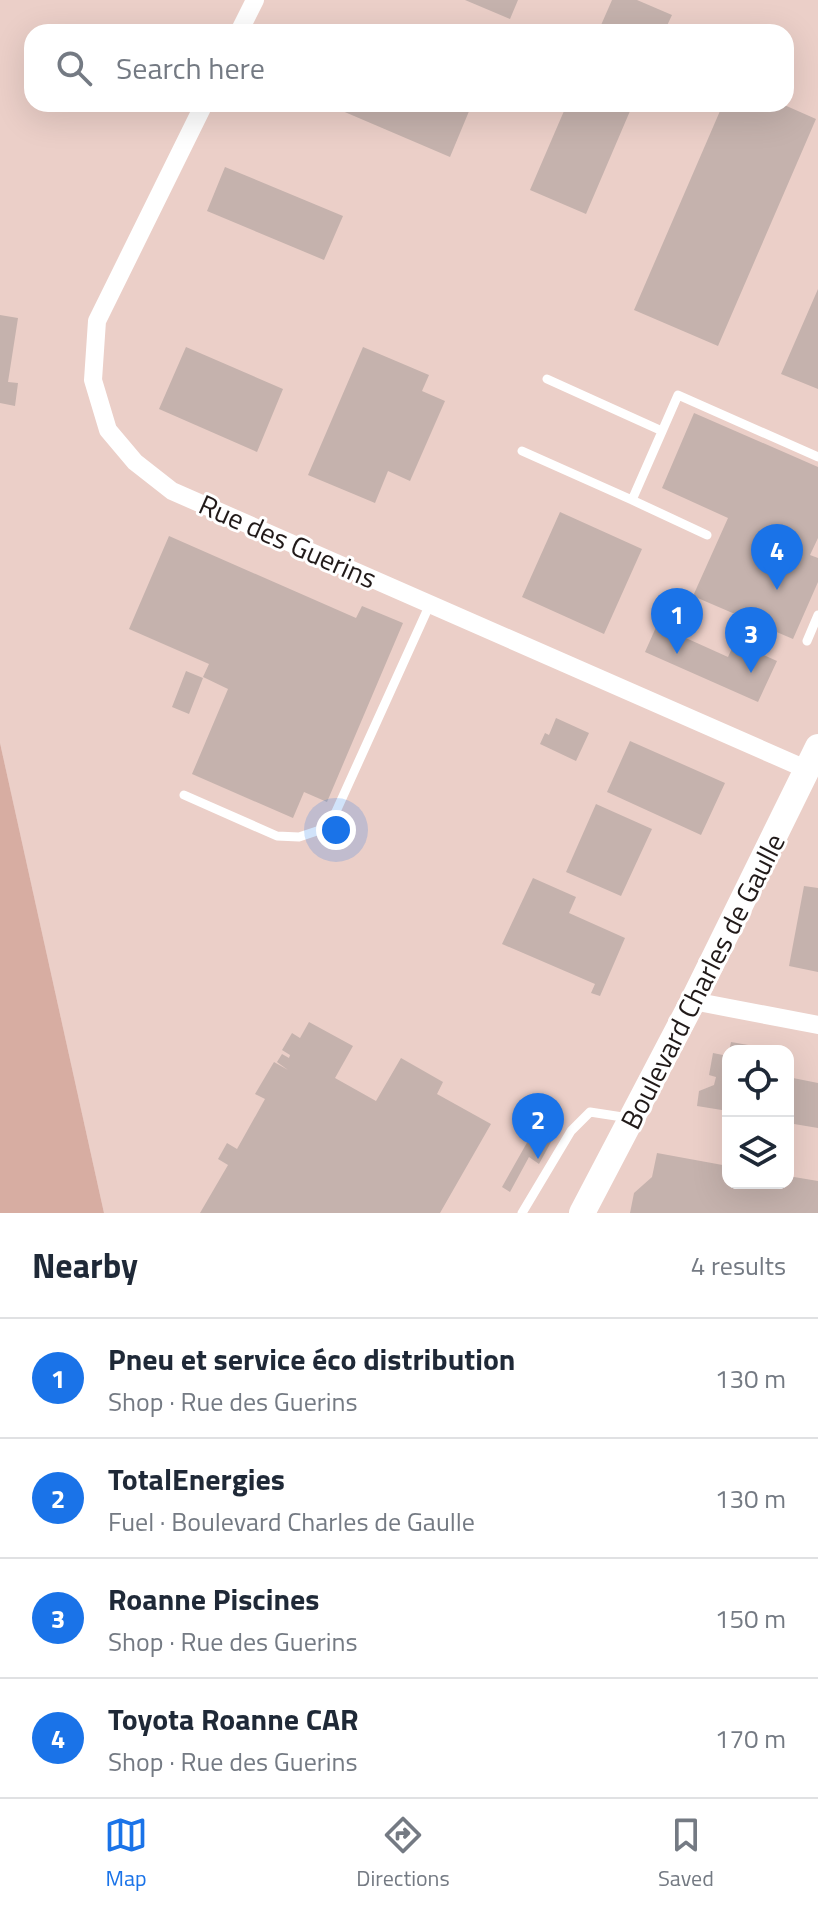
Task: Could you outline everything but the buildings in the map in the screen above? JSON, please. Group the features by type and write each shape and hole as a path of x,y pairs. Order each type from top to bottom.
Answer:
{"street":[{"path":"243,24 255,0"},
{"name":"Rue des Guerins","path":"200,112 97,321 93,380 108,430 135,462 172,491 430,604 813,758"},
{"name":"Boulevard Charles de Gaulle","path":"582,1213 693,1001 813,758"},
{"path":"693,1001 818,1025"}],"lane":[{"path":"547,379 662,431"},
{"path":"632,500 678,395 818,457"},
{"path":"522,451 707,535"},
{"path":"184,795 277,836 299,837 329,827 430,604"},
{"path":"807,641 818,615"},
{"path":"522,1213 571,1131 590,1112 632,1119"}],"shaded area":[{"path":"0,0 818,0 818,1213 104,1213 0,743"},
{"path":"0,743 104,1213 0,1213"}],"place":[{"name":"Toyota Roanne CAR","path":"777,590"},
{"name":"Pneu et service éco distribution","path":"677,654"},
{"name":"Roanne Piscines","path":"751,673"},
{"name":"TotalEnergies","path":"538,1159"}]}
